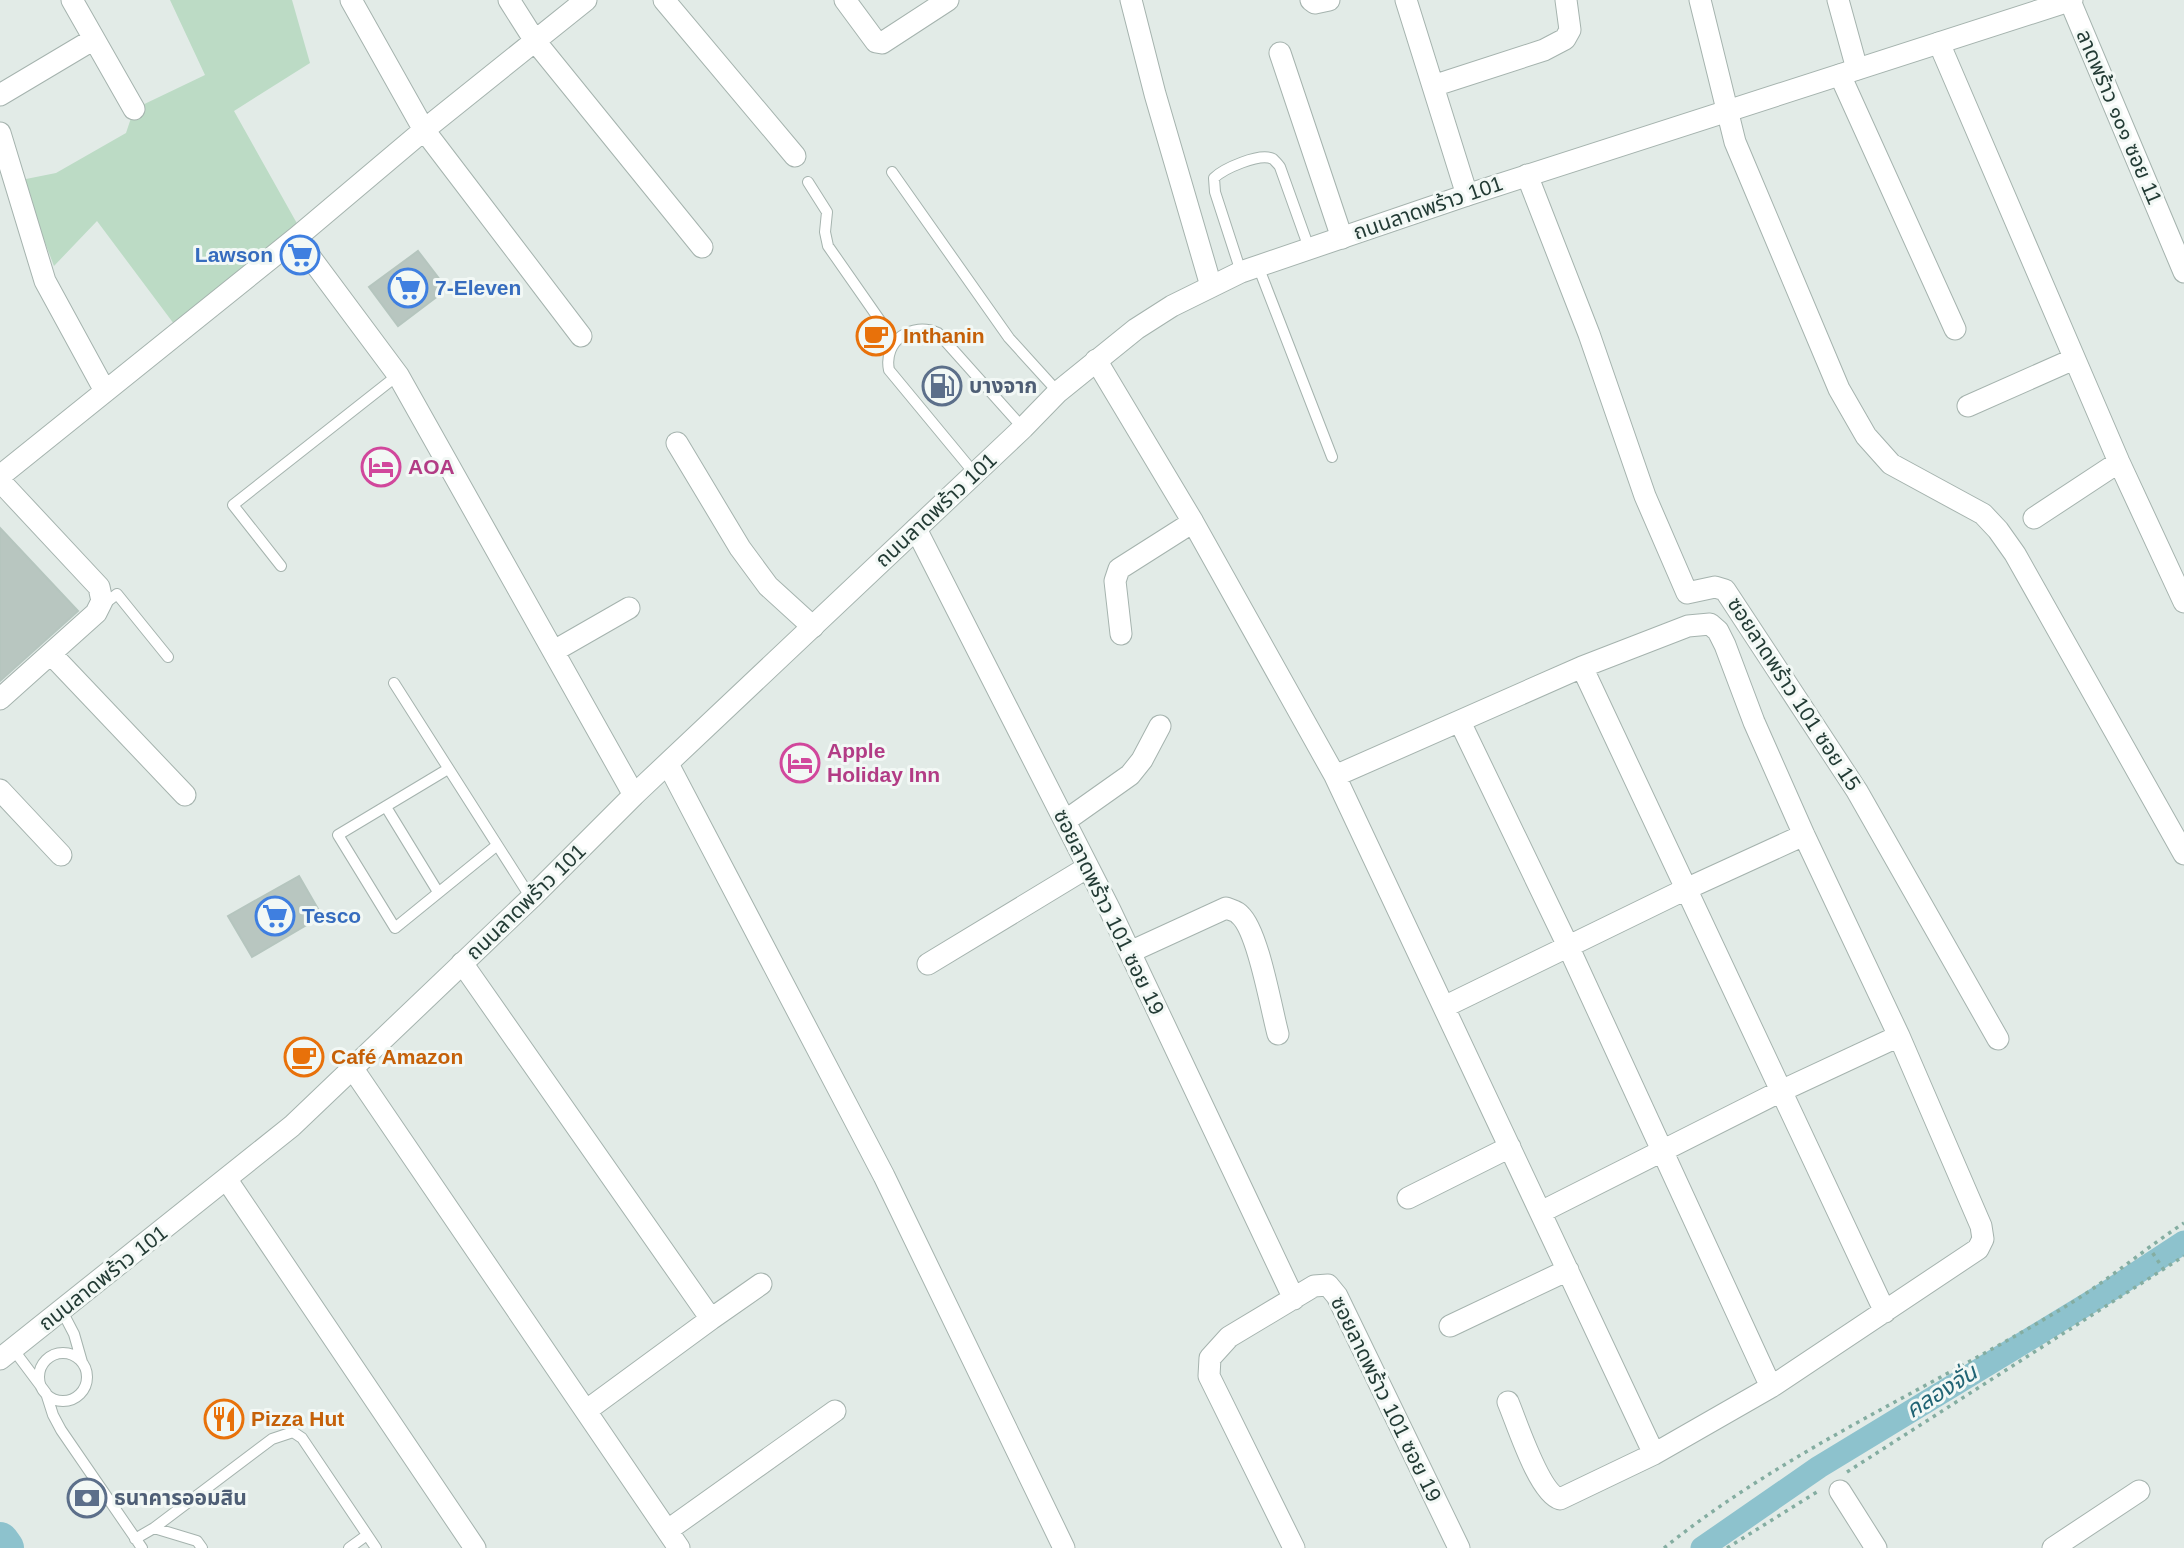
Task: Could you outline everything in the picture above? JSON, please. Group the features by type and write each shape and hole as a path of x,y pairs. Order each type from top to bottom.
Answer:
{"street":[{"path":"72,0 134,109"},
{"path":"351,0 424,130 581,336"},
{"path":"509,0 535,41 702,247"},
{"path":"0,699 99,609 102,601 99,587 0,479 105,390 296,238 424,130 586,0"},
{"path":"664,0 795,156"},
{"path":"845,0 876,42 882,43 948,0"},
{"path":"1131,0 1155,94 1211,286"},
{"path":"1311,0 1315,3 1329,0"},
{"path":"1406,0 1467,195"},
{"path":"1433,86 1544,50 1566,39 1570,30 1566,0"},
{"path":"1700,0 1735,142 1839,389 1866,436 1891,464 1983,514 1998,530 2015,554 2184,854"},
{"path":"1838,0 1849,72 1955,330"},
{"name":"ถนนลาดพร้าว 101","path":"6,1354 292,1126 531,898 634,795 975,474 1058,392 1136,329 1211,286 1249,269 1527,175 1939,43 2035,6 2071,0"},
{"name":"ลาดพร้าว ๑๐๑ ซอย 11","path":"2071,0 2184,272"},
{"path":"0,95 94,39"},
{"path":"1939,43 2119,462 2184,602"},
{"path":"1280,53 1342,238"},
{"path":"0,133 45,281 105,390"},
{"name":"ซอยลาดพร้าว 101 ซอย 15","path":"1527,175 1589,334 1645,496 1687,593 1715,587 1725,590 1857,791 1998,1039"},
{"path":"296,238 398,375 634,795"},
{"path":"1968,407 2074,359"},
{"path":"1096,360 1193,522 1335,776 1654,1454"},
{"path":"677,443 740,548 768,586 813,627"},
{"path":"2034,518 2119,462"},
{"path":"1121,634 1115,581 1119,569 1193,522"},
{"name":"ซอยลาดพร้าว 101 ซอย 19","path":"916,529 1130,952 1294,1299"},
{"path":"554,651 629,608"},
{"path":"1335,776 1582,667 1688,626 1710,624 1718,631 1725,645 1754,722 1899,1036 1981,1226 1983,1239 1978,1249 1771,1387 1654,1454 1560,1499 1553,1497 1542,1482 1508,1402"},
{"path":"51,654 184,795"},
{"path":"1582,667 1885,1312"},
{"path":"1460,722 1771,1387"},
{"path":"1065,821 1130,775 1142,761 1160,726"},
{"path":"668,764 884,1176 1064,1548"},
{"path":"0,790 61,855"},
{"path":"1444,1007 1686,889 1804,835"},
{"path":"928,964 1088,867"},
{"path":"1130,952 1226,908 1239,913 1249,926 1278,1034"},
{"path":"462,964 711,1319"},
{"path":"1541,1212 1781,1091 1899,1036"},
{"path":"353,1069 674,1539 835,1411"},
{"path":"1408,1198 1510,1147"},
{"path":"227,1180 475,1548"},
{"path":"1450,1326 1568,1270"},
{"path":"587,1410 761,1284"},
{"name":"ซอยลาดพร้าว 101 ซอย 19","path":"1294,1548 1209,1376 1210,1358 1229,1337 1314,1286 1328,1285 1336,1296 1459,1548"},
{"path":"1834,1485 1876,1548"},
{"path":"2053,1548 2139,1491"}],"lane":[{"path":"1309,248 1280,167 1273,159 1263,156 1246,161 1214,178 1215,192 1332,457"},
{"path":"892,172 1009,338 1058,392"},
{"path":"808,182 827,212 825,232 828,246 895,342"},
{"path":"975,474 889,370 887,361 895,342 909,331 922,329 938,333 1023,428"},
{"path":"281,566 233,505 398,375"},
{"path":"99,609 117,594 168,657"},
{"path":"394,683 531,898"},
{"path":"448,769 338,835 394,928 496,846"},
{"path":"386,807 438,892"},
{"path":"6,1354 46,1393 61,1400 76,1397 86,1384 86,1368 74,1334 62,1311"},
{"path":"82,1362 69,1353 54,1354 40,1371 42,1386 61,1430 138,1544 154,1528 272,1439 293,1432 302,1438 376,1548"},
{"path":"154,1528 198,1541 202,1548"},
{"path":"349,1548 367,1535"}],"path":[{"path":"1664,1548 1701,1518 1815,1445 2064,1307 2184,1223"},
{"path":"2148,1246 2164,1270"},
{"path":"1727,1548 1834,1485 2184,1256"}],"green space":[{"path":"170,0 292,0 310,63 234,111 299,227 174,324 97,221 54,266 21,180 56,173 126,133 134,109 205,75"}],"building":[{"name":"7-Eleven","path":"418,251 447,289 398,326 369,287"},
{"path":"0,528 78,611 0,681"},
{"name":"Tesco","path":"299,876 322,916 252,957 228,916"}],"waterway":[{"name":"คลองจั่น","path":"1702,1548 1819,1467 2112,1289 2184,1242"},
{"path":"0,1541 5,1548"}],"place":[{"name":"Lawson","path":"300,255"},
{"name":"7-Eleven","path":"408,288"},
{"name":"Inthanin","path":"876,336"},
{"name":"บางจาก","path":"942,386"},
{"name":"AOA","path":"381,467"},
{"name":"Apple Holiday Inn","path":"800,763"},
{"name":"Tesco","path":"275,916"},
{"name":"Café Amazon","path":"304,1057"},
{"name":"Pizza Hut","path":"224,1419"},
{"name":"ธนาคารออมสิน","path":"87,1498"}]}
